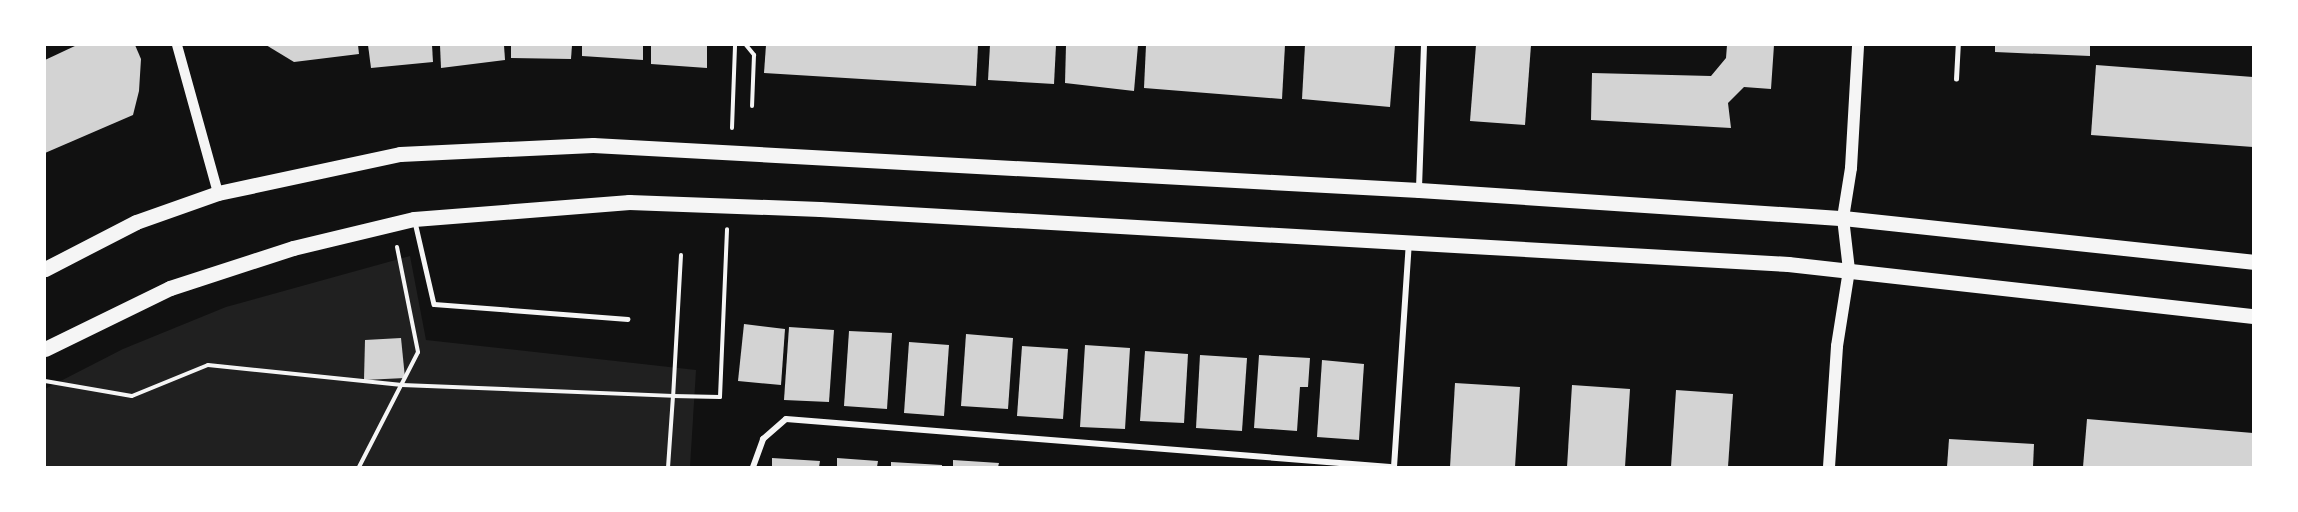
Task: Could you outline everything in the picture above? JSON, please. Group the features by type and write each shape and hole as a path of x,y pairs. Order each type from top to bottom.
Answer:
{"main road":[{"path":"1829,467 1837,346 1849,270 1844,218 1851,168 1858,45"},
{"path":"45,269 136,222 218,193 400,154 593,145 1419,190 1844,218 2253,262"},
{"path":"45,350 170,288 293,248 414,219 629,202 820,209 1849,270 2253,316"}],"street":[{"path":"177,45 218,193"},
{"path":"1419,190 1424,45"},
{"path":"753,467 763,439 786,419 1392,467 1409,243"}],"lane":[{"path":"1956,79 1958,45"},
{"path":"414,219 434,304 627,319"}],"path":[{"path":"746,45 754,55 752,106"},
{"path":"359,467 418,352 396,246"},
{"path":"668,467 681,255"},
{"path":"45,381 132,396 208,365 402,385 720,397 720,371"}],"shaded area":[{"path":"410,256 426,340 696,370 690,467 45,467 45,389 123,349 226,307"}],"building":[{"path":"77,45 135,45 141,59 139,91 133,115 45,153 45,60"},
{"path":"266,45 358,45 359,54 294,62"},
{"path":"368,45 432,45 433,62 371,68"},
{"path":"440,45 504,45 505,60 441,68"},
{"path":"511,45 572,45 571,59 511,58"},
{"path":"582,45 643,45 643,60 582,56"},
{"path":"651,45 707,45 707,68 651,64"},
{"path":"766,45 978,45 976,86 764,73"},
{"path":"990,45 1056,45 1054,84 988,80"},
{"path":"1066,45 1138,45 1134,91 1065,83"},
{"path":"1146,45 1285,45 1282,99 1144,88"},
{"path":"1305,45 1395,45 1390,107 1302,99"},
{"path":"1476,45 1531,45 1525,125 1470,121"},
{"path":"1727,45 1774,45 1771,89 1744,87 1728,103 1731,128 1591,120 1592,73 1711,76 1726,58"},
{"path":"1995,45 2090,45 2090,56 1995,52"},
{"path":"2096,65 2253,77 2253,147 2091,135"},
{"path":"744,324 785,329 781,385 738,381"},
{"path":"789,327 834,330 829,402 784,400"},
{"path":"849,331 892,333 887,409 844,406"},
{"path":"966,334 1013,338 1008,409 961,406"},
{"path":"401,338 405,378 364,380 365,340"},
{"path":"909,342 949,345 944,416 904,413"},
{"path":"1085,345 1130,348 1125,429 1080,427"},
{"path":"1022,346 1068,349 1063,419 1017,416"},
{"path":"1145,351 1188,354 1184,423 1140,421"},
{"path":"1200,355 1247,358 1242,431 1196,428"},
{"path":"1259,355 1310,358 1308,387 1300,387 1297,431 1254,428"},
{"path":"1322,360 1364,364 1359,440 1317,437"},
{"path":"1455,383 1520,387 1515,467 1450,467"},
{"path":"1572,385 1630,389 1625,467 1567,467"},
{"path":"1676,390 1733,394 1728,467 1671,467"},
{"path":"2087,419 2253,433 2253,467 2083,467"},
{"path":"1949,439 2034,444 2033,467 1947,467"},
{"path":"772,458 820,461 819,467 772,467"},
{"path":"837,458 878,461 877,467 837,467"},
{"path":"953,460 999,463 998,467 953,467"},
{"path":"891,462 942,465 942,467 891,467"}]}
